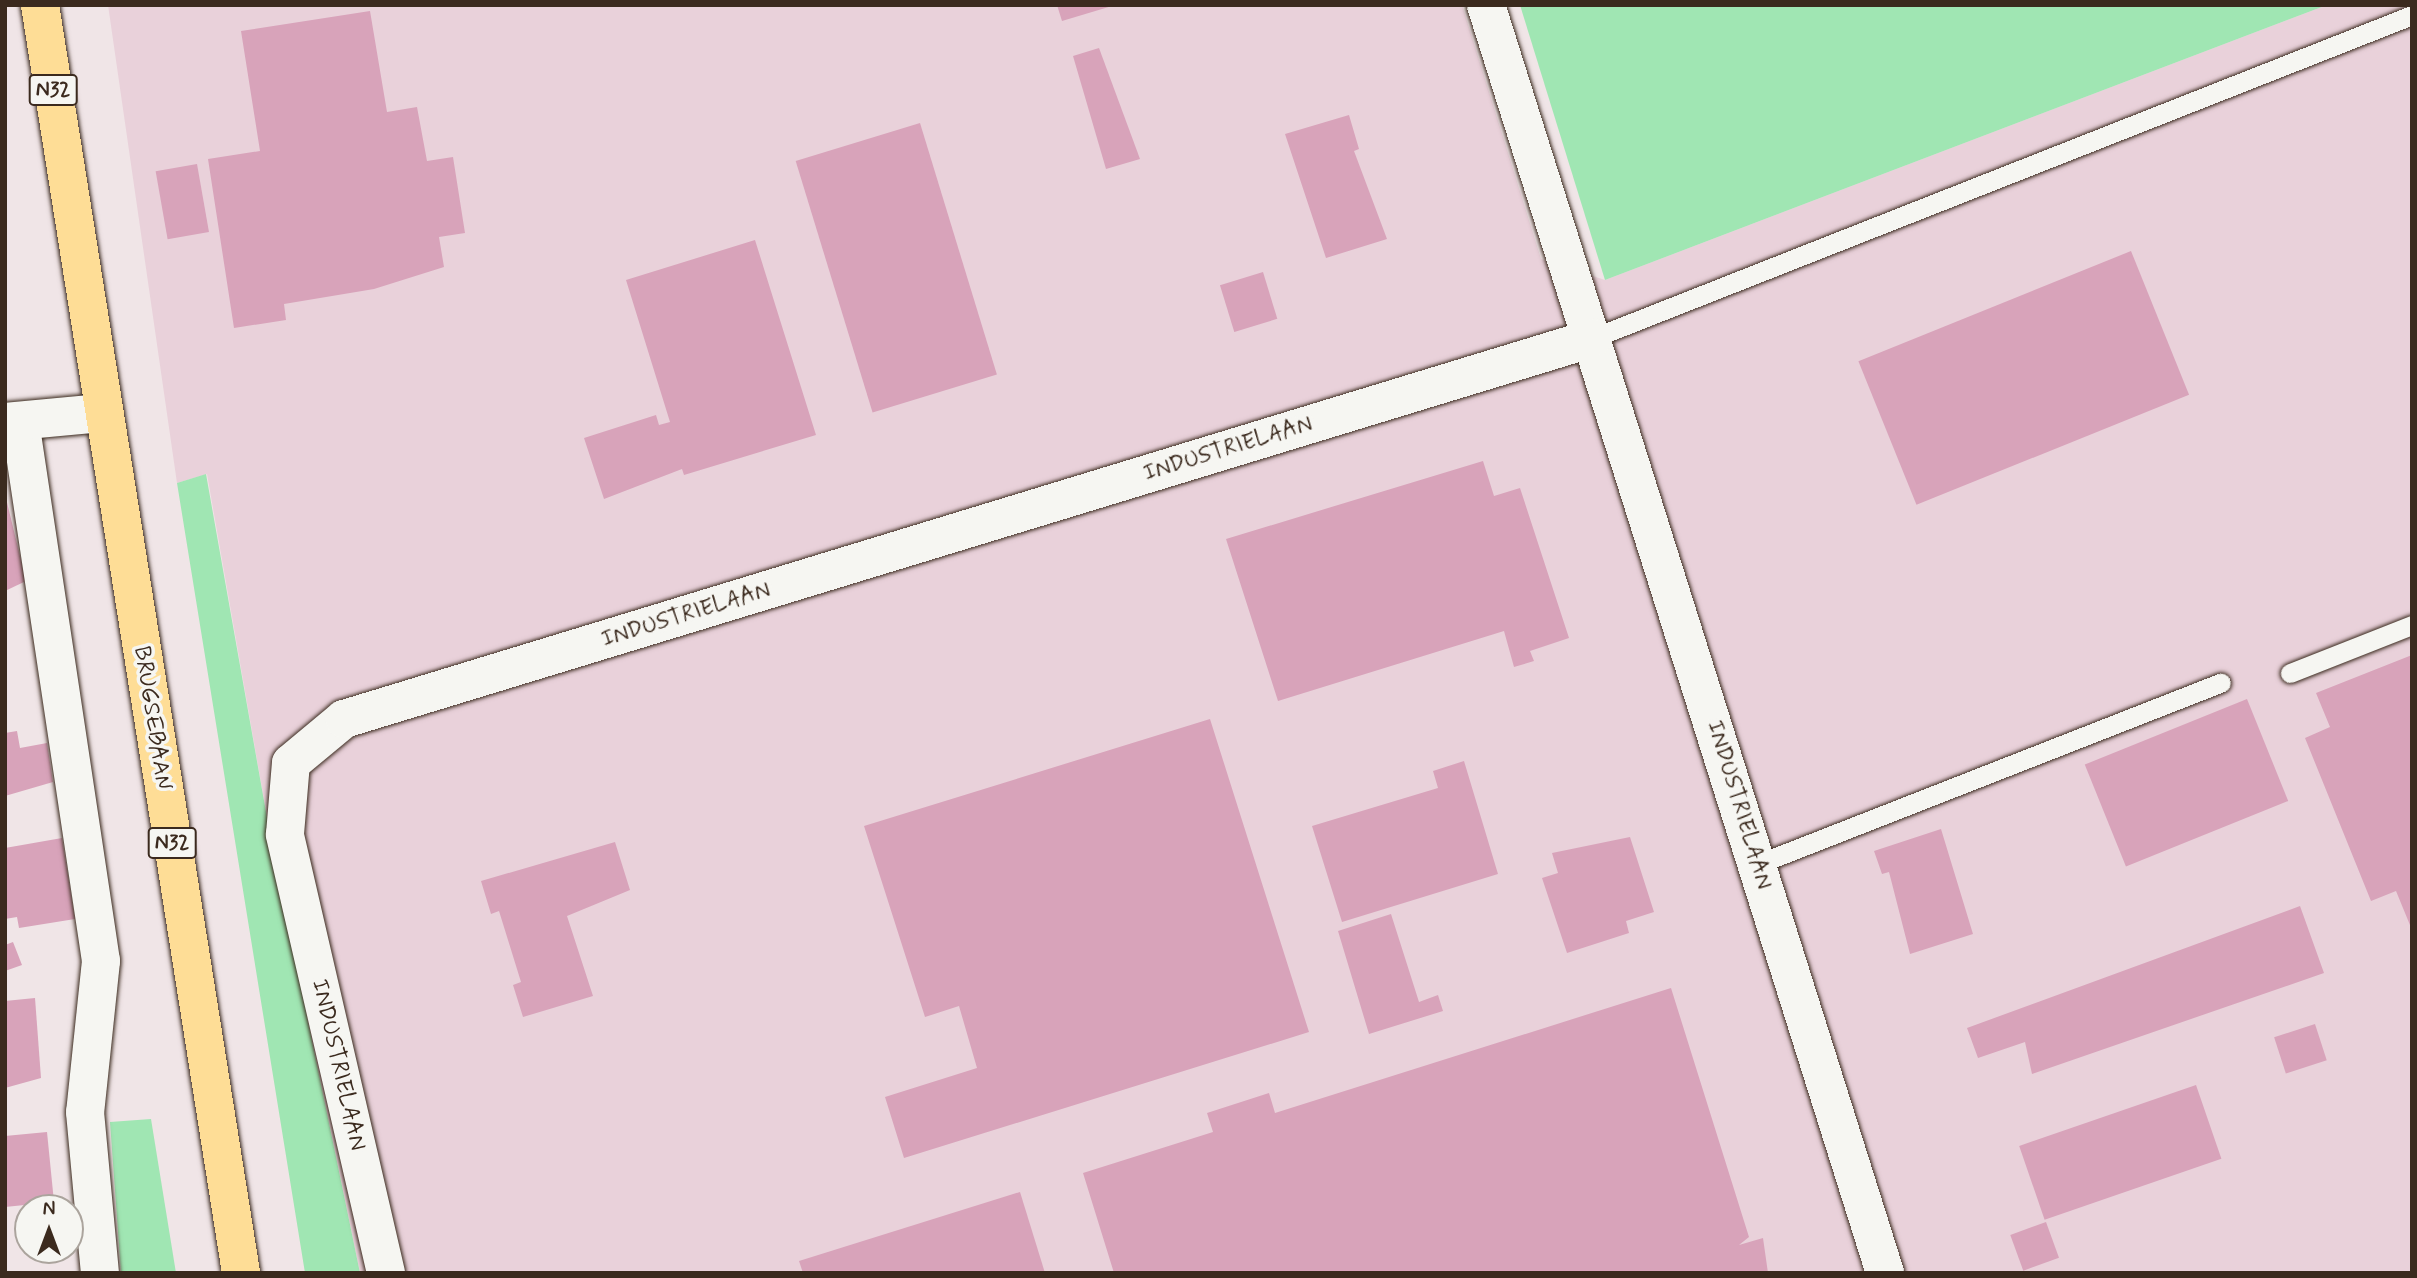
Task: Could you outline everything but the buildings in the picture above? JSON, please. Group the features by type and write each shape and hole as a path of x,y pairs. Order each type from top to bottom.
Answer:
{"main road":[{"name":"BRUGSEBAAN","path":"40,5 102,413 241,1273"}],"street":[{"name":"INDUSTRIELAAN","path":"1486,5 1593,338 1885,1273"},
{"name":"INDUSTRIELAAN","path":"386,1273 285,834 291,763 344,719 1593,338"},
{"path":"100,1273 85,1112 101,961 13,422 102,413"}],"lane":[{"path":"1593,338 2412,15"},
{"path":"2290,673 2412,625"},
{"path":"1758,864 2221,683"}],"shaded area":[{"path":"108,5 1462,5 1541,259 1605,280 2327,5 2412,5 2412,1273 360,1273 274,857 207,474 177,483"}],"green space":[{"path":"1520,5 2327,5 1605,280"},
{"path":"206,474 274,857 360,1273 305,1273 177,483"},
{"path":"151,1119 176,1273 121,1273 110,1122"}]}
